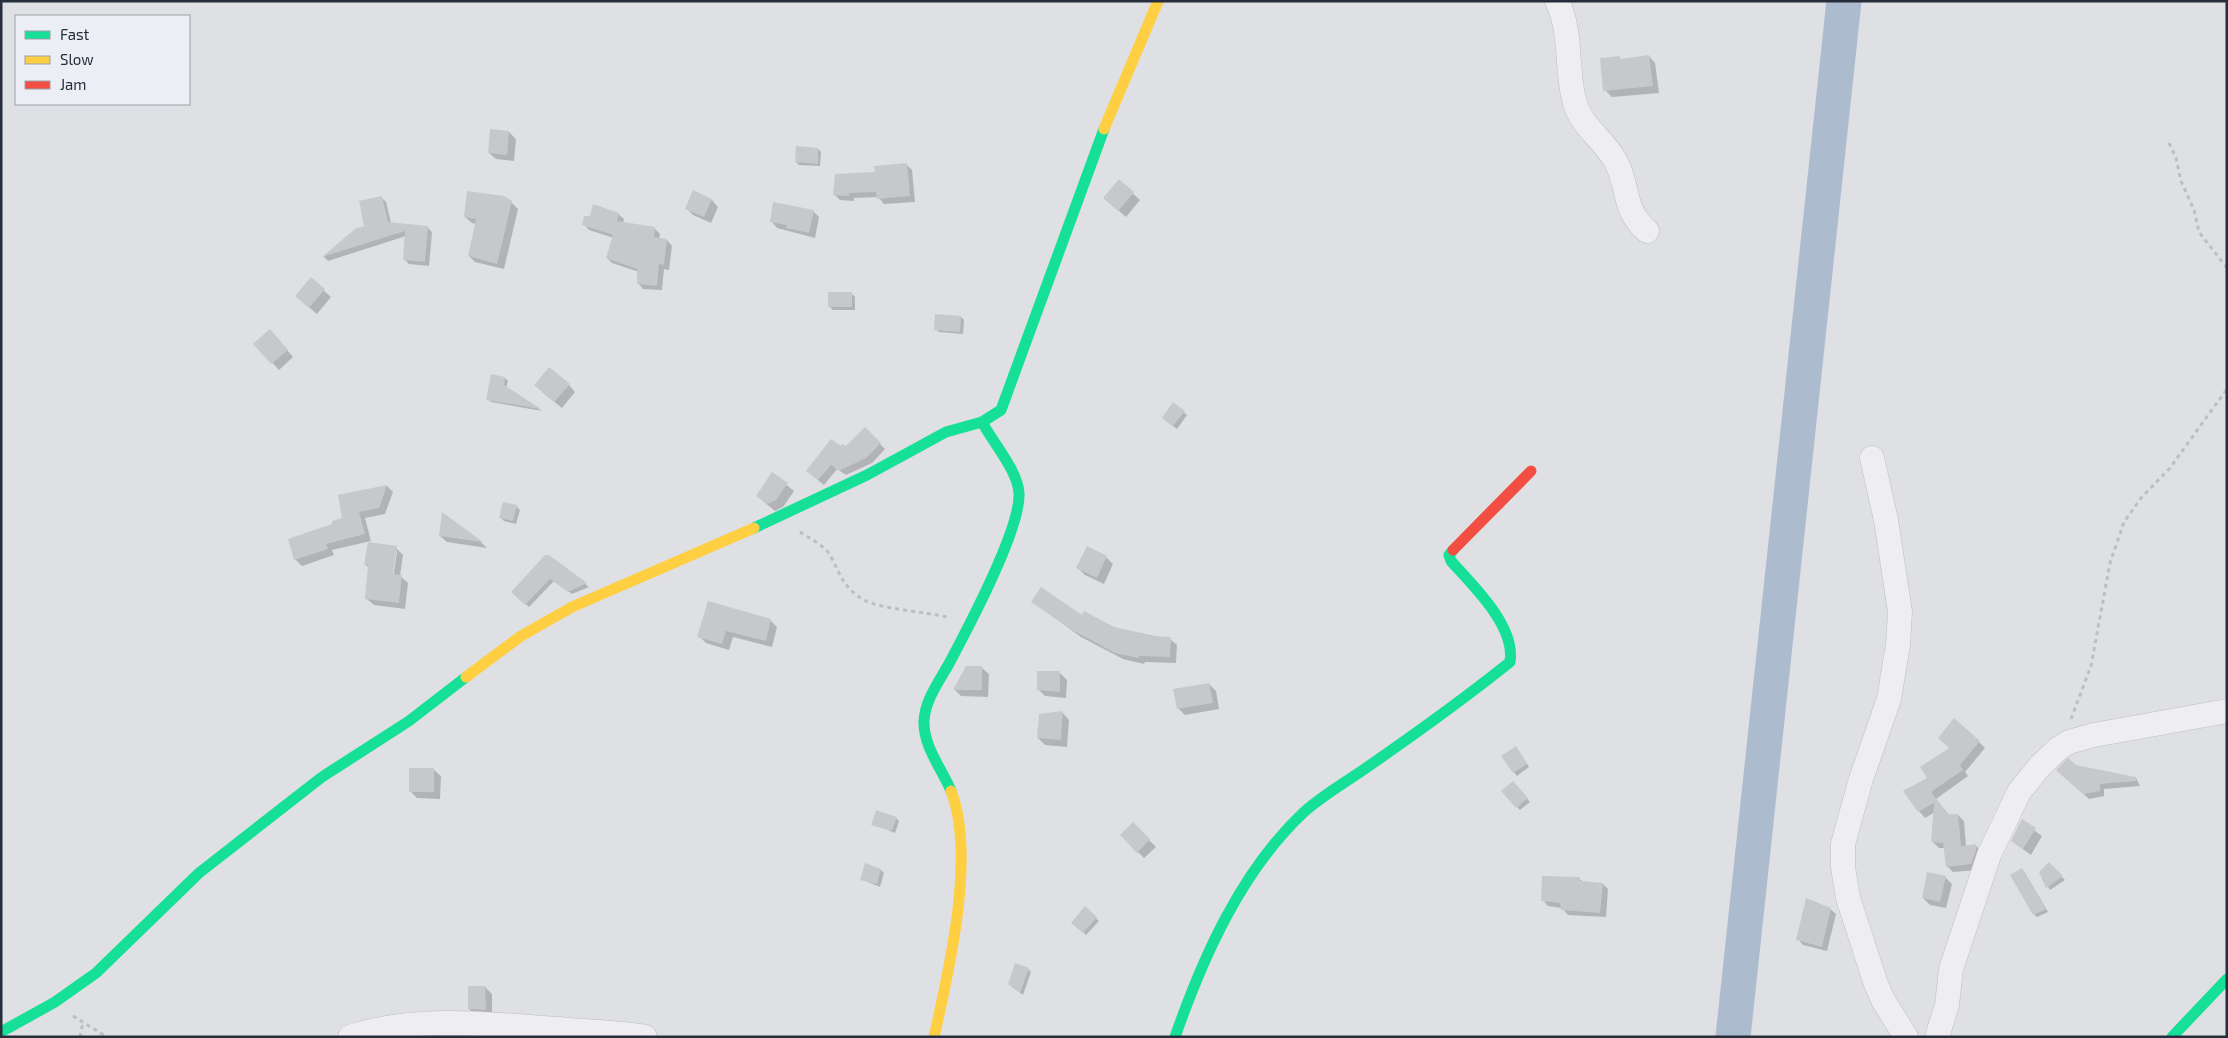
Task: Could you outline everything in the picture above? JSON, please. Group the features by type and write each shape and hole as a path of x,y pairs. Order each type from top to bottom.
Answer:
{"street":[{"path":"1,1032 55,1002 96,973 199,873 286,804 350,757 409,721 521,636 589,599 780,516 867,475 946,432 982,422 1001,410 1007,399 1091,159 1158,1"},
{"path":"1557,1 1565,22 1569,41 1576,104 1588,127 1616,162 1622,176 1631,213 1647,230"},
{"path":"934,1037 955,932 961,850 953,795 929,745 924,721 929,703 971,623 1012,525 1019,499 1012,474 982,422"},
{"path":"1872,458 1886,520 1900,612 1898,644 1889,699 1861,779 1842,844 1843,867 1848,898 1876,984 1883,1000 1906,1037"},
{"path":"1175,1037 1183,1011 1244,886 1264,857 1304,812 1462,700 1510,662 1513,656 1512,648 1500,624 1479,592 1451,562 1449,556 1460,541 1531,471"},
{"path":"1937,1037 1947,1005 1951,969 1989,854 2019,792 2058,748 2069,742 2094,735 2227,711"},
{"path":"2172,1037 2227,979"},
{"path":"350,1037 392,1027 454,1024 517,1025 645,1037"}],"path":[{"path":"2169,143 2176,158 2181,181 2194,210 2199,232 2227,268"},
{"path":"2058,748 2091,666 2110,563 2124,522 2141,498 2170,468 2227,389"},
{"path":"780,516 826,550 838,575 863,599 877,605 926,612 971,623"},
{"path":"55,1002 107,1037"},
{"path":"80,1037 83,1022"}],"building":[{"path":"1649,55 1653,86 1603,91 1600,58 1620,56 1620,59"},
{"path":"490,129 509,131 507,155 488,153"},
{"path":"796,146 818,148 818,164 795,162"},
{"path":"907,163 910,196 877,199 876,192 849,193 849,196 833,195 835,174 875,172 874,166"},
{"path":"1119,179 1134,192 1118,211 1103,198"},
{"path":"693,190 712,199 704,217 685,209"},
{"path":"467,191 504,196 512,201 497,264 468,256 476,219 464,217"},
{"path":"382,196 388,222 428,226 425,262 403,260 405,231 322,257 355,229 364,226 359,201"},
{"path":"773,202 814,210 809,233 786,228 787,225 770,222"},
{"path":"593,204 619,213 617,221 655,227 654,237 667,239 664,265 659,264 657,286 637,284 637,269 606,258 613,235 582,225 584,216 590,216"},
{"path":"311,277 325,289 309,308 295,296"},
{"path":"828,292 852,292 852,307 828,307"},
{"path":"935,314 961,316 960,332 934,330"},
{"path":"270,329 288,350 271,364 253,344"},
{"path":"549,367 570,384 554,402 534,385"},
{"path":"491,374 505,377 504,385 541,409 486,400"},
{"path":"1173,402 1185,411 1173,426 1162,418"},
{"path":"865,427 881,443 866,458 839,471 831,465 818,480 806,471 831,439 841,446 842,444 846,446"},
{"path":"772,472 788,483 776,500 767,504 756,496"},
{"path":"387,485 379,508 359,512 365,534 326,544 328,549 294,560 288,539 332,524 332,521 342,518 338,495"},
{"path":"503,502 517,505 513,521 499,518"},
{"path":"442,512 483,542 439,536"},
{"path":"368,542 397,546 393,574 402,575 399,603 365,599 368,565 364,565"},
{"path":"1087,546 1107,556 1097,578 1076,568"},
{"path":"545,555 549,555 587,583 568,592 550,579 525,605 511,592"},
{"path":"1041,587 1082,615 1084,611 1114,627 1155,636 1171,637 1170,657 1139,656 1138,658 1115,653 1074,631 1031,602"},
{"path":"708,601 771,619 766,641 726,631 722,644 697,637"},
{"path":"966,666 982,666 982,690 953,690"},
{"path":"1037,671 1060,671 1060,692 1037,690"},
{"path":"1209,683 1213,703 1177,709 1173,689"},
{"path":"1063,711 1061,740 1037,738 1039,714"},
{"path":"1954,718 1980,741 1960,765 1963,770 1931,792 1948,814 1958,814 1961,846 1976,844 1976,850 1971,864 1946,867 1943,843 1931,842 1934,803 1918,812 1903,791 1927,778 1920,767 1949,748 1938,738"},
{"path":"1516,746 1527,764 1513,773 1501,756"},
{"path":"2068,758 2076,765 2136,777 2136,781 2100,784 2100,791 2083,794 2056,770"},
{"path":"409,768 434,768 434,792 409,792"},
{"path":"1513,781 1528,798 1516,808 1501,791"},
{"path":"876,810 897,817 892,831 871,825"},
{"path":"2022,819 2036,828 2023,849 2011,841"},
{"path":"1133,822 1150,839 1137,853 1120,835"},
{"path":"2049,862 2063,876 2046,888 2039,872"},
{"path":"865,863 881,869 877,884 860,880"},
{"path":"2022,868 2046,909 2033,915 2010,875"},
{"path":"1927,872 1946,876 1940,902 1922,898"},
{"path":"1542,876 1580,877 1580,881 1603,883 1600,913 1561,910 1560,903 1541,901"},
{"path":"1806,898 1831,908 1822,947 1796,940"},
{"path":"1085,906 1097,917 1083,933 1071,923"},
{"path":"1015,963 1029,968 1020,993 1008,984"},
{"path":"468,986 485,986 486,1010 468,1009"}],"waterway":[{"path":"1733,1037 1844,1"}],"traffic: fast":[{"path":"754,528 867,475 946,432 982,422 1001,410 1104,129"},
{"path":"951,791 927,739 924,721 927,704 993,576 1012,529 1019,493 1014,475 982,422"},
{"path":"1175,1037 1198,976 1226,917 1261,861 1282,835 1304,812 1319,800 1421,729 1510,662 1510,648 1500,621 1481,594 1451,561 1449,555 1453,550"},
{"path":"1,1032 55,1002 96,973 199,873 322,777 409,721 466,677"},
{"path":"2172,1037 2227,979"}],"traffic: slow":[{"path":"1104,129 1158,1"},
{"path":"466,677 521,636 572,607 754,528"},
{"path":"934,1037 953,947 961,880 961,847 958,817 951,791"}],"traffic: jam":[{"path":"1453,550 1531,471"}]}
